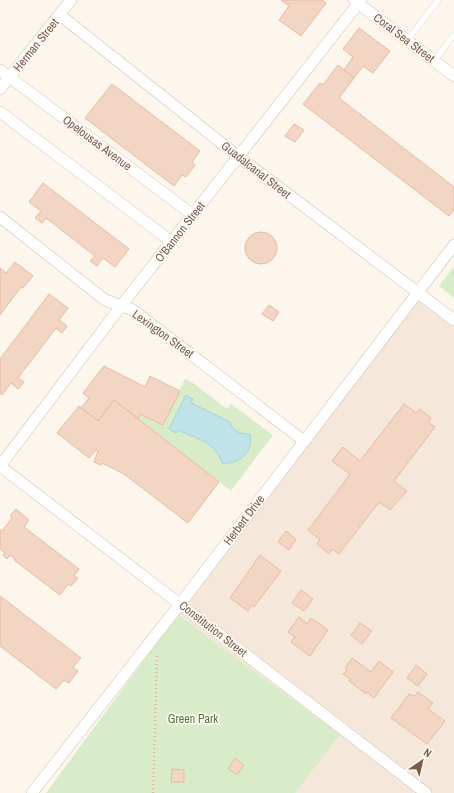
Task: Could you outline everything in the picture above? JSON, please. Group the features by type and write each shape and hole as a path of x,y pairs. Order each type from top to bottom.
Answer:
{"street":[{"name":"Herman Street","path":"0,89 71,0"},
{"name":"Coral Sea Street","path":"358,1 407,41 454,76"},
{"name":"O'Bannon Street","path":"0,466 120,306 193,216 358,1"},
{"name":"Guadalcanal Street","path":"60,15 239,157 454,320"},
{"name":"Opelousas Avenue","path":"0,70 193,216"},
{"path":"0,112 172,242"},
{"name":"Lexington Street","path":"0,217 105,300 133,310 304,441"},
{"name":"Herbert Drive","path":"32,793 180,604 454,245"},
{"name":"Constitution Street","path":"0,466 426,793"}],"lane":[{"path":"407,41 438,0"},
{"path":"434,61 454,35"}],"path":[{"path":"153,793 157,647"}],"shaded area":[{"path":"418,293 454,320 454,793 46,793"}],"green space":[{"path":"454,266 454,298 439,286"},
{"path":"185,379 193,383 227,409 231,404 273,435 231,491 138,419 140,414 163,425"},
{"name":"Green Park","path":"180,616 340,735 295,793 46,793 172,622"}],"water":[{"path":"186,395 193,399 191,403 230,422 233,428 238,432 250,434 250,446 244,456 234,462 222,463 215,450 210,445 178,430 176,433 169,429"}],"building":[{"path":"281,0 322,0 326,3 301,36 279,20 289,6"},
{"path":"359,28 390,51 373,73 363,66 354,78 344,70 353,57 343,49"},
{"path":"338,65 354,78 339,98 454,187 454,210 449,216 303,104 320,83 323,85"},
{"path":"112,84 200,151 192,162 195,165 186,177 182,175 174,186 85,118"},
{"path":"294,124 304,130 295,142 285,136"},
{"path":"43,183 129,249 115,267 103,258 97,266 90,261 95,256 46,218 42,223 35,218 41,211 29,202"},
{"path":"258,232 264,232 273,236 277,248 273,260 264,264 258,264 249,260 245,251 245,245 249,236"},
{"path":"15,262 33,276 23,288 21,287 0,315 0,268 6,273"},
{"path":"49,294 68,308 59,320 67,326 62,333 56,328 18,378 24,382 18,389 11,383 2,395 0,393 0,359"},
{"path":"269,305 279,312 273,321 262,314"},
{"path":"104,366 145,387 150,376 180,391 163,425 140,414 138,419 114,400 98,421 81,408 89,398 83,393"},
{"path":"114,400 219,482 188,523 124,474 102,463 101,465 94,462 98,451 96,450 89,458 57,433 79,406 98,421"},
{"path":"404,404 416,413 420,409 431,418 428,422 435,427 394,481 407,491 390,510 379,502 339,554 332,549 329,554 317,544 320,540 308,530 350,474 332,461 343,447 360,461"},
{"path":"16,509 29,520 24,527 79,569 74,576 78,578 71,586 68,584 60,595 14,560 15,559 10,555 7,559 3,555 5,553 0,549 0,530 2,531 12,518 10,516"},
{"path":"286,531 296,539 289,550 278,542"},
{"path":"260,555 281,571 254,607 252,605 248,611 230,598"},
{"path":"301,590 313,599 304,611 292,603"},
{"path":"0,596 81,658 73,667 78,671 69,683 64,680 56,689 0,646"},
{"path":"299,617 307,624 311,618 328,630 310,656 291,642 295,637 288,632"},
{"path":"360,623 372,631 362,644 351,635"},
{"path":"352,658 371,672 379,661 393,672 374,698 349,681 350,679 343,674 347,670 345,668"},
{"path":"416,665 427,674 418,686 407,678"},
{"path":"418,692 433,703 428,709 445,721 427,744 391,718 409,694 414,696"},
{"path":"235,758 244,765 237,775 228,769"},
{"path":"172,769 184,770 184,782 171,782"}]}
